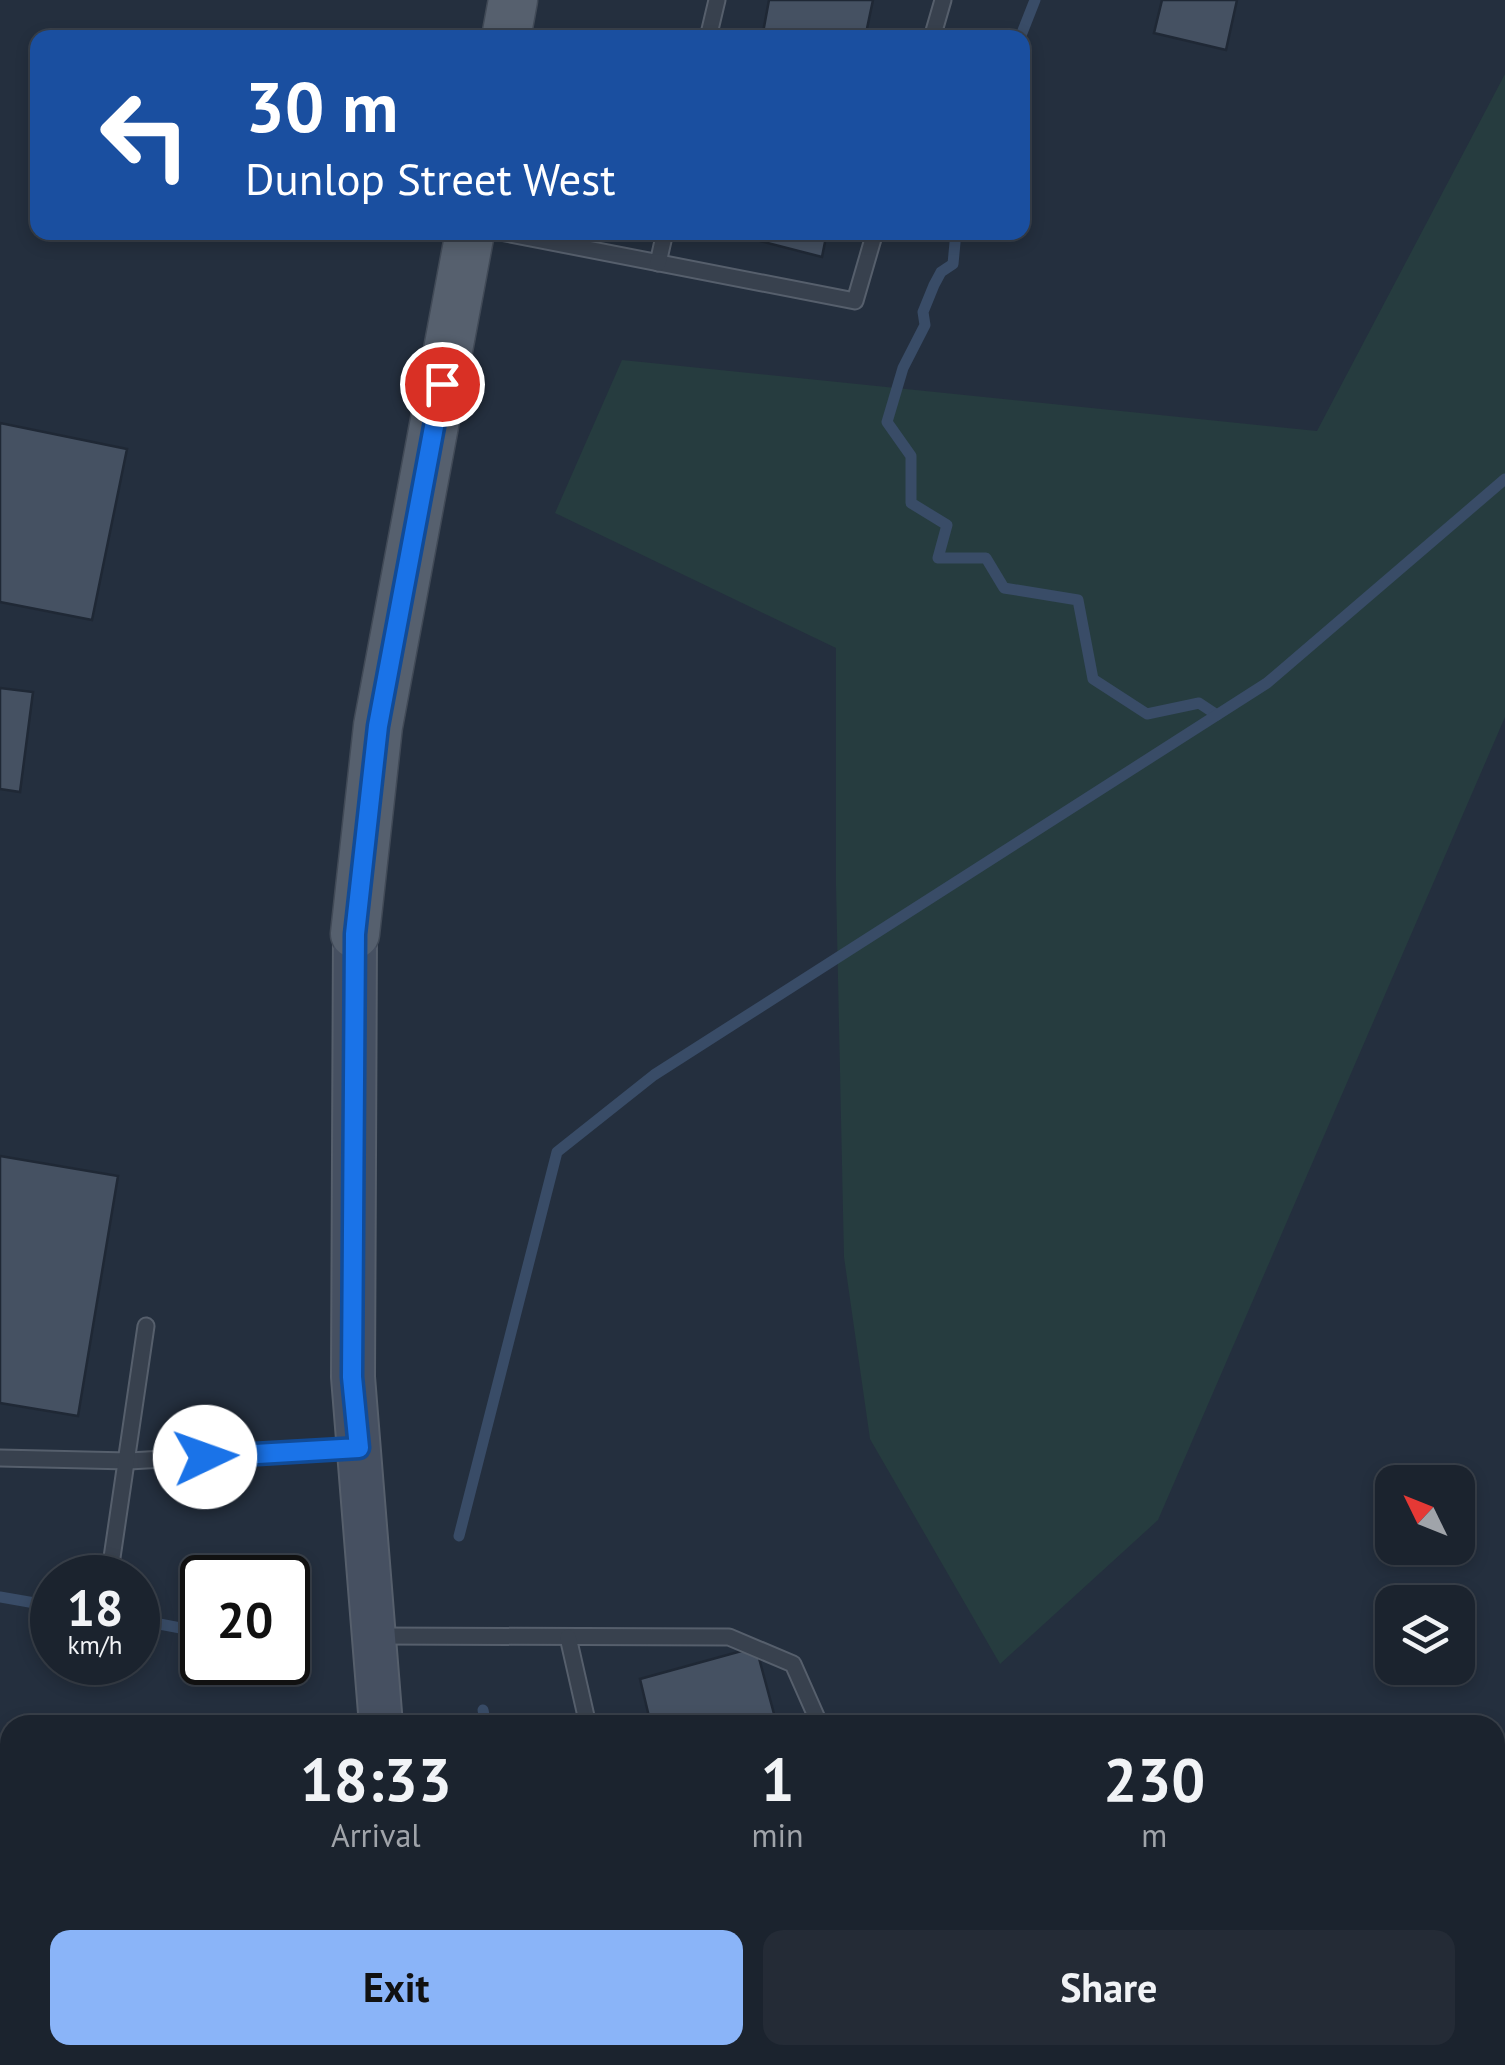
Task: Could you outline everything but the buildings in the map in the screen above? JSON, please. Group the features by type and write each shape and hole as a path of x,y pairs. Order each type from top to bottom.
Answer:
{"main road":[{"path":"507,30 513,0"},
{"path":"381,1715 352,1377 355,934 378,726 469,240"}],"lane":[{"path":"710,30 716,0"},
{"path":"934,30 943,0"},
{"path":"541,240 854,301 873,240"},
{"path":"658,263 662,240"},
{"path":"113,1555 146,1326"},
{"path":"0,1458 128,1462 359,1448"},
{"path":"374,1636 729,1637 793,1664 816,1715"},
{"path":"568,1637 586,1715"}],"green space":[{"path":"1505,74 1505,717 1158,1520 1000,1664 870,1439 844,1257 836,886 836,648 555,513 622,360 1317,431"}],"waterway":[{"path":"1023,30 1035,0"},
{"path":"955,240 953,264 941,272 934,285 923,312 925,325 903,368 887,422 911,456 911,503 947,525 938,558 986,558 1004,588 1078,600 1093,679 1147,714 1199,703 1217,715"},
{"path":"459,1536 557,1152 654,1075 1267,683 1505,479"},
{"path":"0,1597 30,1602"},
{"path":"160,1624 180,1628"},
{"path":"483,1710 484,1715"}],"route":[{"path":"205,1457 359,1448 352,1377 355,934 378,726 442,384"}]}
